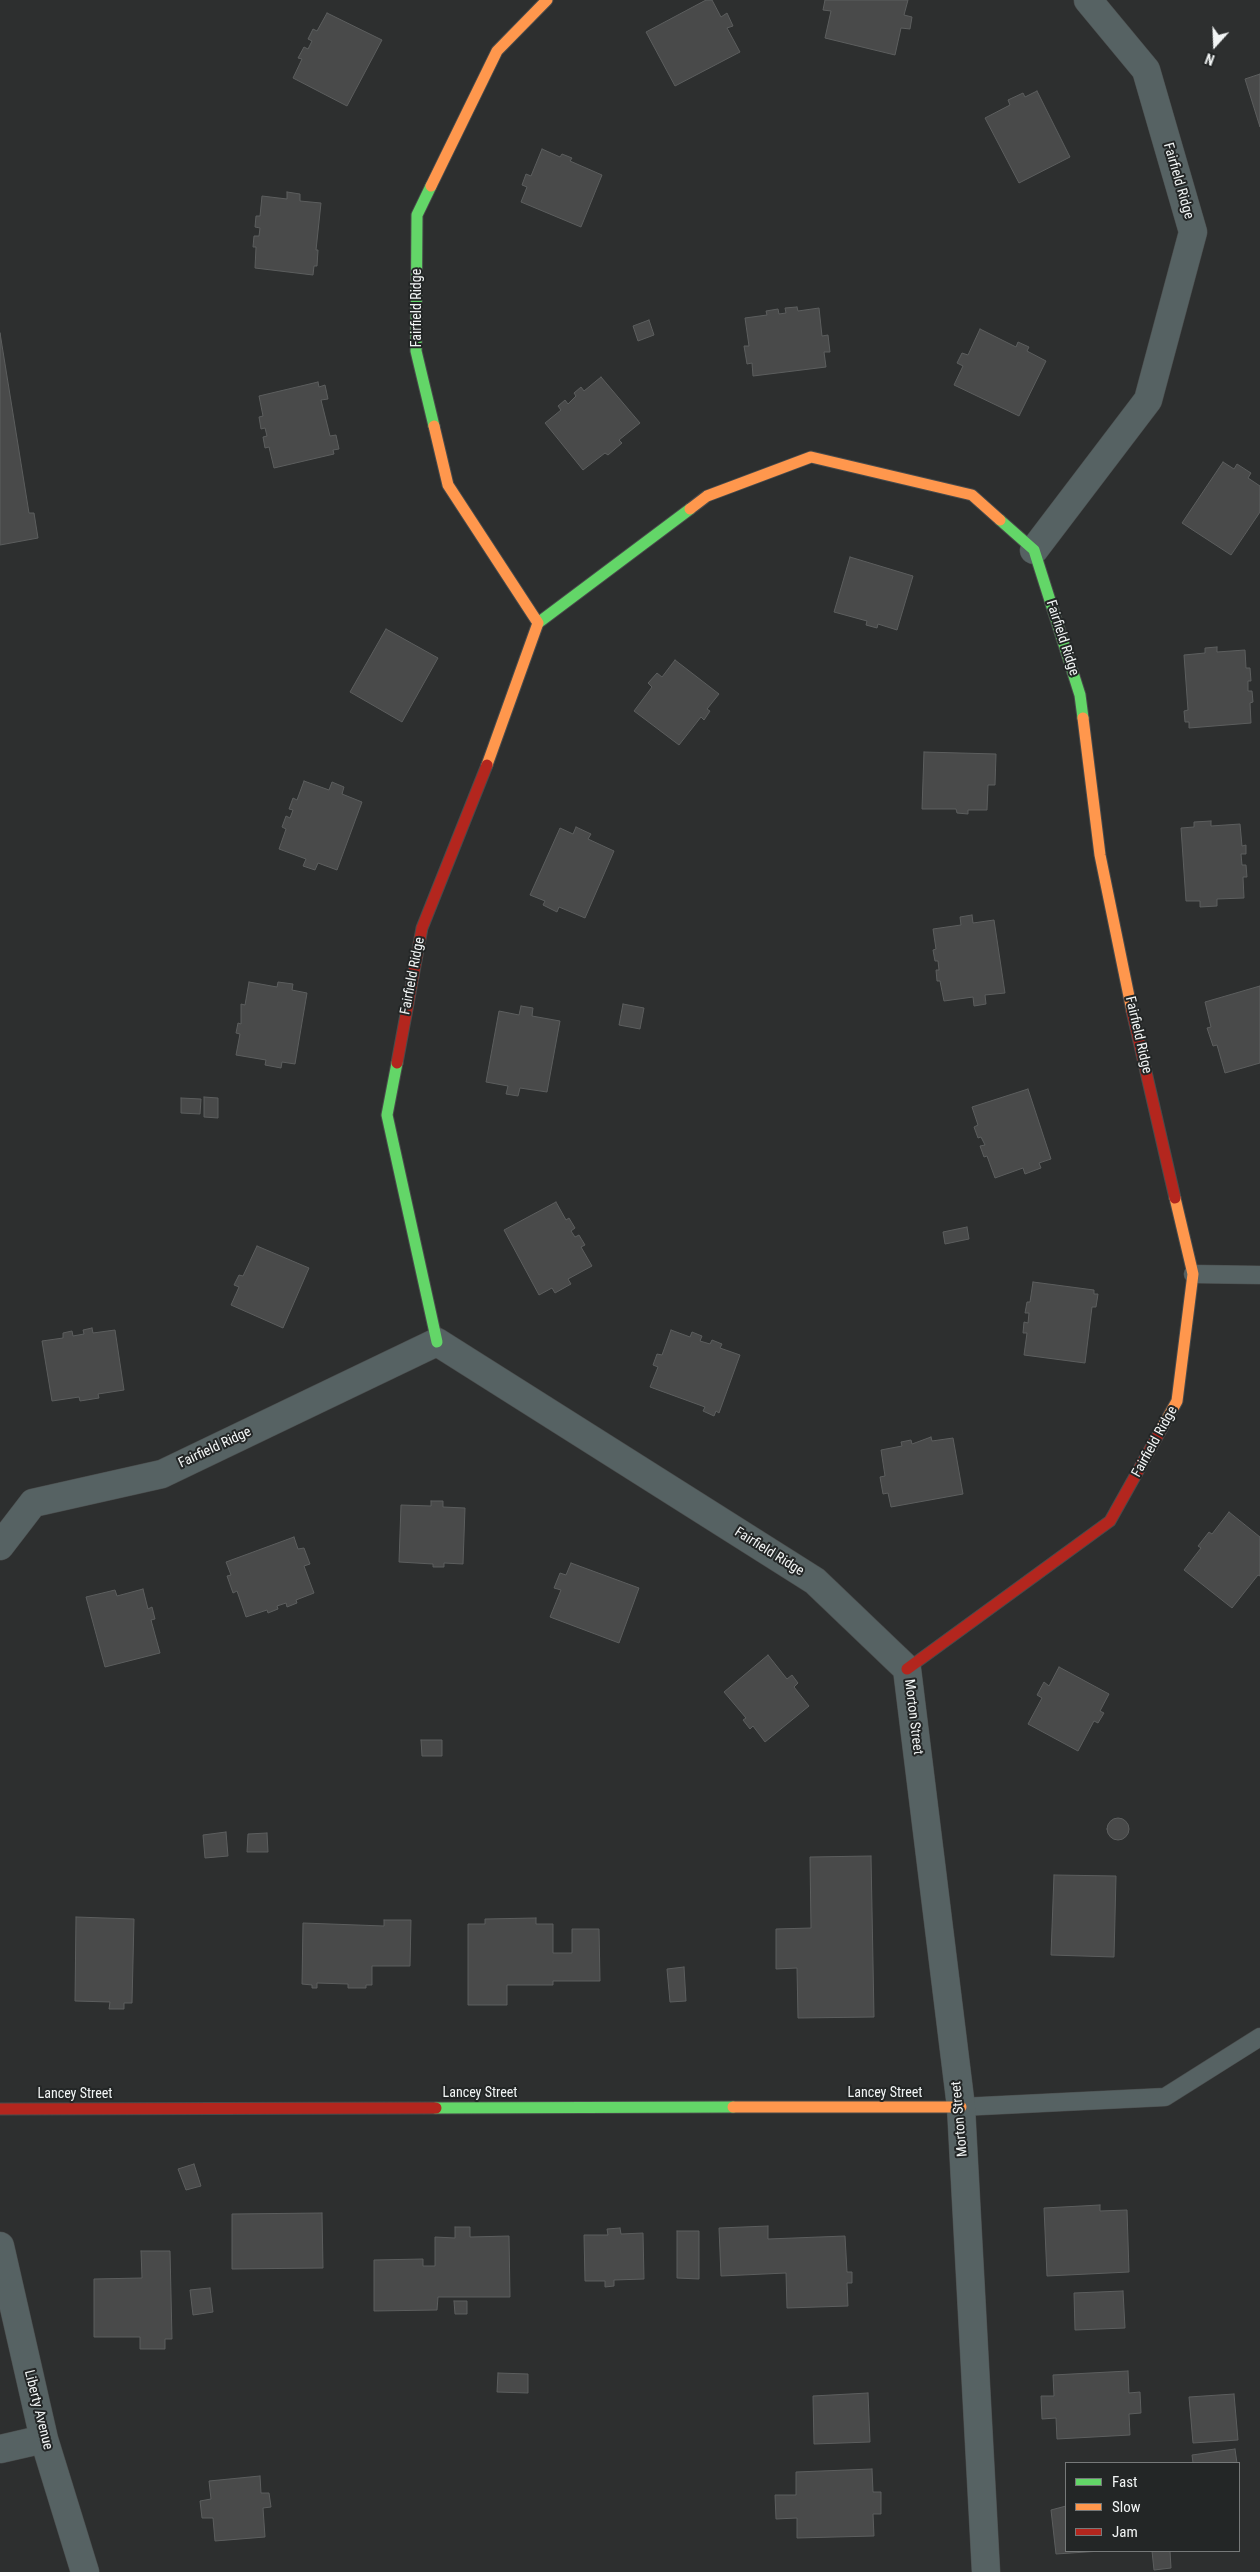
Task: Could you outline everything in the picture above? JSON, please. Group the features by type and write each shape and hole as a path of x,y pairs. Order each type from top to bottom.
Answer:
{"street":[{"name":"Fairfield Ridge","path":"547,0 497,51 417,215 416,352 448,485 538,623 497,741 422,928 387,1115 438,1342 815,1581 907,1669 1110,1521 1177,1400 1193,1274 1130,1002 1100,855 1080,695 1034,550 1148,400 1192,232 1146,70 1088,0"},
{"path":"538,623 707,496 811,457 972,495 1034,550"},
{"name":"Fairfield Ridge","path":"0,1546 33,1503 162,1474 438,1342"},
{"name":"Morton Street","path":"907,1669 961,2107 986,2572"},
{"name":"Lancey Street","path":"0,2109 961,2107"},
{"name":"Liberty Avenue","path":"0,2246 44,2439 86,2572"},
{"path":"0,2449 44,2439"}],"lane":[{"path":"1193,1274 1260,1275"},
{"path":"961,2107 1165,2097 1260,2037"}],"building":[{"path":"706,0 712,0 721,17 727,13 733,26 727,28 740,52 675,86 646,32"},
{"path":"825,0 908,0 904,15 912,17 910,29 901,28 895,55 825,38 831,11 823,10"},
{"path":"327,13 382,40 347,106 293,78 302,59 298,58 304,47 308,49 312,41 308,39 313,29 317,31"},
{"path":"1260,74 1260,127 1245,79"},
{"path":"1037,91 1070,157 1019,183 985,118 1010,105 1008,100 1023,93 1025,97"},
{"path":"542,149 560,157 562,154 572,158 570,161 602,175 581,227 521,202 527,187 522,185 526,174 531,176"},
{"path":"287,192 300,194 300,201 321,203 316,250 318,250 317,266 314,266 313,275 255,268 256,247 253,247 254,236 259,236 260,228 255,227 256,216 260,216 262,196 287,199"},
{"path":"797,307 798,311 819,308 822,336 828,335 830,352 824,352 826,367 753,376 752,363 747,364 744,346 749,346 745,318 767,315 766,311 778,309 779,314 786,313 785,308"},
{"path":"649,320 654,335 638,341 633,326"},
{"path":"980,329 1016,347 1018,342 1029,347 1027,351 1046,361 1019,416 954,385 963,366 957,363 962,353 968,355"},
{"path":"0,333 29,513 34,513 38,538 0,545"},
{"path":"601,377 640,423 619,440 622,443 608,455 605,453 583,470 545,423 561,410 558,406 565,400 568,404 576,396 574,393 581,387 584,391"},
{"path":"318,382 319,387 325,385 328,399 321,400 330,436 336,435 339,449 333,450 334,454 274,468 269,447 265,448 263,437 267,436 265,428 261,429 259,417 263,416 259,396"},
{"path":"1223,462 1234,469 1237,464 1251,473 1248,478 1260,486 1260,512 1231,555 1182,523"},
{"path":"850,557 913,576 897,630 878,624 877,628 866,625 867,621 834,612"},
{"path":"386,629 438,658 402,722 350,692"},
{"path":"1217,647 1217,652 1245,650 1246,668 1250,668 1251,681 1248,681 1248,691 1252,691 1253,702 1250,703 1251,723 1189,728 1189,722 1185,722 1184,711 1188,710 1184,655 1205,653 1205,648"},
{"path":"675,660 719,694 707,709 710,711 704,720 701,717 679,745 634,711 652,687 648,683 657,673 662,677"},
{"path":"924,752 996,754 995,785 988,785 987,810 968,810 968,814 957,813 956,809 922,809"},
{"path":"304,781 329,790 332,782 344,787 342,794 362,802 337,870 318,863 315,870 303,866 306,859 279,849 286,829 282,827 286,816 290,818 293,810 289,809 293,798 297,800"},
{"path":"1211,821 1211,826 1240,824 1242,846 1246,845 1246,854 1241,854 1242,865 1246,865 1247,877 1243,877 1244,898 1217,899 1217,906 1200,907 1200,901 1186,901 1181,828 1194,827 1194,822"},
{"path":"576,827 591,834 588,839 614,851 585,918 559,907 557,912 543,905 545,901 530,895 560,828 573,834"},
{"path":"972,915 973,923 994,920 1005,993 985,995 986,1004 974,1006 973,997 944,1001 940,981 937,981 936,970 939,970 938,961 935,961 933,950 936,949 933,929 961,925 960,917"},
{"path":"249,982 277,987 278,982 293,984 292,990 307,993 295,1064 282,1062 281,1068 265,1065 266,1060 236,1055 240,1034 236,1033 238,1023 241,1024 241,1004 245,1005"},
{"path":"1260,986 1260,1063 1225,1073 1217,1045 1213,1046 1207,1028 1211,1027 1205,1002"},
{"path":"623,1004 644,1008 640,1029 619,1025"},
{"path":"521,1006 533,1008 532,1016 560,1021 547,1092 520,1088 518,1096 506,1094 508,1086 486,1082 499,1011 519,1015"},
{"path":"1028,1089 1051,1159 1039,1163 1041,1168 1025,1174 1023,1168 995,1178 987,1156 984,1157 980,1146 985,1145 981,1137 978,1138 974,1127 978,1125 972,1107"},
{"path":"204,1097 218,1098 218,1118 204,1117"},
{"path":"181,1098 201,1099 200,1114 181,1113"},
{"path":"556,1202 566,1220 569,1218 575,1228 571,1231 575,1237 579,1235 585,1245 581,1247 592,1266 568,1279 571,1284 555,1293 552,1288 539,1295 504,1230"},
{"path":"967,1227 969,1239 945,1244 943,1232"},
{"path":"257,1246 309,1268 283,1328 231,1305 239,1287 234,1285 239,1275 243,1276"},
{"path":"1033,1282 1094,1290 1094,1294 1098,1294 1096,1307 1092,1307 1085,1363 1024,1355 1027,1333 1023,1333 1024,1322 1028,1323 1029,1313 1025,1313 1027,1302 1030,1302"},
{"path":"92,1328 93,1333 115,1330 124,1390 98,1394 99,1398 80,1401 79,1397 52,1401 42,1341 63,1338 63,1333 72,1331 73,1336 84,1334 83,1330"},
{"path":"671,1330 690,1337 692,1332 702,1336 700,1341 710,1344 712,1340 722,1344 720,1348 740,1355 719,1413 716,1411 714,1416 703,1411 705,1407 650,1387 658,1367 653,1365 657,1354 662,1355"},
{"path":"931,1437 932,1441 953,1438 963,1494 891,1507 888,1493 883,1494 880,1477 885,1476 881,1450 902,1446 901,1442 911,1440 912,1444"},
{"path":"431,1501 443,1501 443,1507 465,1508 463,1564 444,1563 444,1567 433,1567 433,1564 399,1562 401,1505 431,1506"},
{"path":"1229,1512 1260,1537 1260,1576 1258,1575 1232,1608 1184,1570 1201,1548 1198,1546 1209,1532 1212,1534"},
{"path":"294,1537 298,1549 304,1548 310,1564 304,1566 314,1593 296,1600 297,1603 287,1607 286,1603 277,1606 278,1609 268,1613 267,1610 246,1617 237,1591 233,1593 227,1576 231,1575 226,1562"},
{"path":"571,1563 639,1588 619,1643 550,1617 561,1590 554,1588 560,1573 566,1575"},
{"path":"143,1589 148,1609 152,1607 155,1619 151,1620 160,1653 105,1667 86,1597 115,1590 117,1596"},
{"path":"768,1655 787,1679 792,1675 798,1683 794,1687 809,1706 765,1742 753,1726 750,1729 743,1720 746,1718 724,1692"},
{"path":"1059,1667 1109,1694 1100,1711 1104,1713 1098,1723 1094,1721 1078,1751 1028,1724 1042,1698 1037,1695 1044,1682 1049,1686"},
{"path":"421,1740 442,1740 442,1756 422,1756"},
{"path":"1118,1818 1126,1821 1129,1829 1126,1837 1118,1840 1110,1837 1107,1829 1110,1821"},
{"path":"226,1832 228,1856 205,1858 203,1835"},
{"path":"267,1833 268,1852 247,1852 248,1834"},
{"path":"871,1856 874,2017 798,2018 797,1968 776,1969 776,1929 811,1928 810,1857"},
{"path":"1054,1875 1116,1876 1114,1957 1051,1955"},
{"path":"76,1917 134,1919 132,2003 124,2003 124,2009 109,2009 110,2002 75,2001"},
{"path":"536,1918 536,1924 553,1924 553,1953 572,1953 572,1929 599,1929 600,1981 553,1981 553,1985 507,1985 507,2005 468,2005 468,1924 485,1924 485,1919"},
{"path":"384,1920 411,1920 410,1966 372,1966 372,1985 366,1985 366,1988 348,1988 348,1984 317,1983 317,1988 312,1988 312,1985 302,1984 303,1923 384,1926"},
{"path":"684,1967 686,2001 670,2002 667,1969"},
{"path":"194,2164 201,2186 186,2190 178,2169"},
{"path":"1100,2205 1100,2211 1127,2210 1129,2272 1047,2276 1044,2208"},
{"path":"322,2213 323,2268 232,2269 232,2214"},
{"path":"768,2226 768,2239 845,2236 847,2272 852,2272 852,2283 847,2283 848,2306 787,2308 786,2273 721,2276 719,2228"},
{"path":"455,2227 470,2227 470,2237 509,2236 510,2297 438,2297 437,2310 374,2311 374,2260 423,2259 423,2266 435,2266 435,2237 455,2238"},
{"path":"620,2228 621,2234 643,2233 644,2279 614,2280 614,2286 605,2287 605,2281 585,2281 584,2235 608,2235 607,2229"},
{"path":"677,2231 699,2231 699,2279 677,2278"},
{"path":"141,2251 170,2251 172,2339 165,2339 165,2349 140,2349 140,2337 94,2337 94,2279 142,2278"},
{"path":"210,2288 213,2312 193,2315 190,2290"},
{"path":"1123,2291 1125,2328 1075,2330 1074,2293"},
{"path":"454,2301 467,2301 467,2314 455,2314"},
{"path":"1128,2371 1129,2393 1140,2392 1141,2413 1129,2414 1130,2435 1057,2439 1056,2418 1042,2419 1041,2396 1054,2396 1053,2375"},
{"path":"498,2373 528,2374 528,2393 497,2392"},
{"path":"868,2393 870,2442 814,2444 813,2396"},
{"path":"1234,2394 1238,2440 1193,2443 1189,2397"},
{"path":"1235,2449 1237,2462 1193,2462 1192,2455"},
{"path":"872,2469 873,2492 881,2492 881,2514 873,2514 874,2536 797,2538 797,2518 776,2519 775,2495 796,2495 796,2472"},
{"path":"260,2476 261,2493 269,2493 271,2507 263,2508 265,2537 215,2541 213,2518 202,2518 200,2501 211,2499 209,2481"},
{"path":"1065,2506 1065,2552 1086,2552 1056,2554 1051,2510"},
{"path":"1152,2552 1170,2552 1171,2568 1154,2570"}],"traffic: fast":[{"path":"431,186 417,215 416,351 434,426"},
{"path":"538,623 690,509"},
{"path":"1000,520 1034,550 1080,695 1083,718"},
{"path":"397,1063 387,1115 437,1342"},
{"path":"436,2108 733,2107"}],"traffic: slow":[{"path":"431,186 497,51 547,0"},
{"path":"434,426 448,485 538,623 487,765"},
{"path":"690,509 707,496 811,457 972,495 1000,520"},
{"path":"1083,718 1100,855 1132,1011"},
{"path":"1162,1428 1177,1401 1193,1274 1175,1198"},
{"path":"733,2107 961,2107"}],"traffic: jam":[{"path":"397,1063 422,928 487,765"},
{"path":"1132,1011 1175,1198"},
{"path":"907,1669 1110,1521 1162,1428"},
{"path":"0,2109 436,2108"}]}
